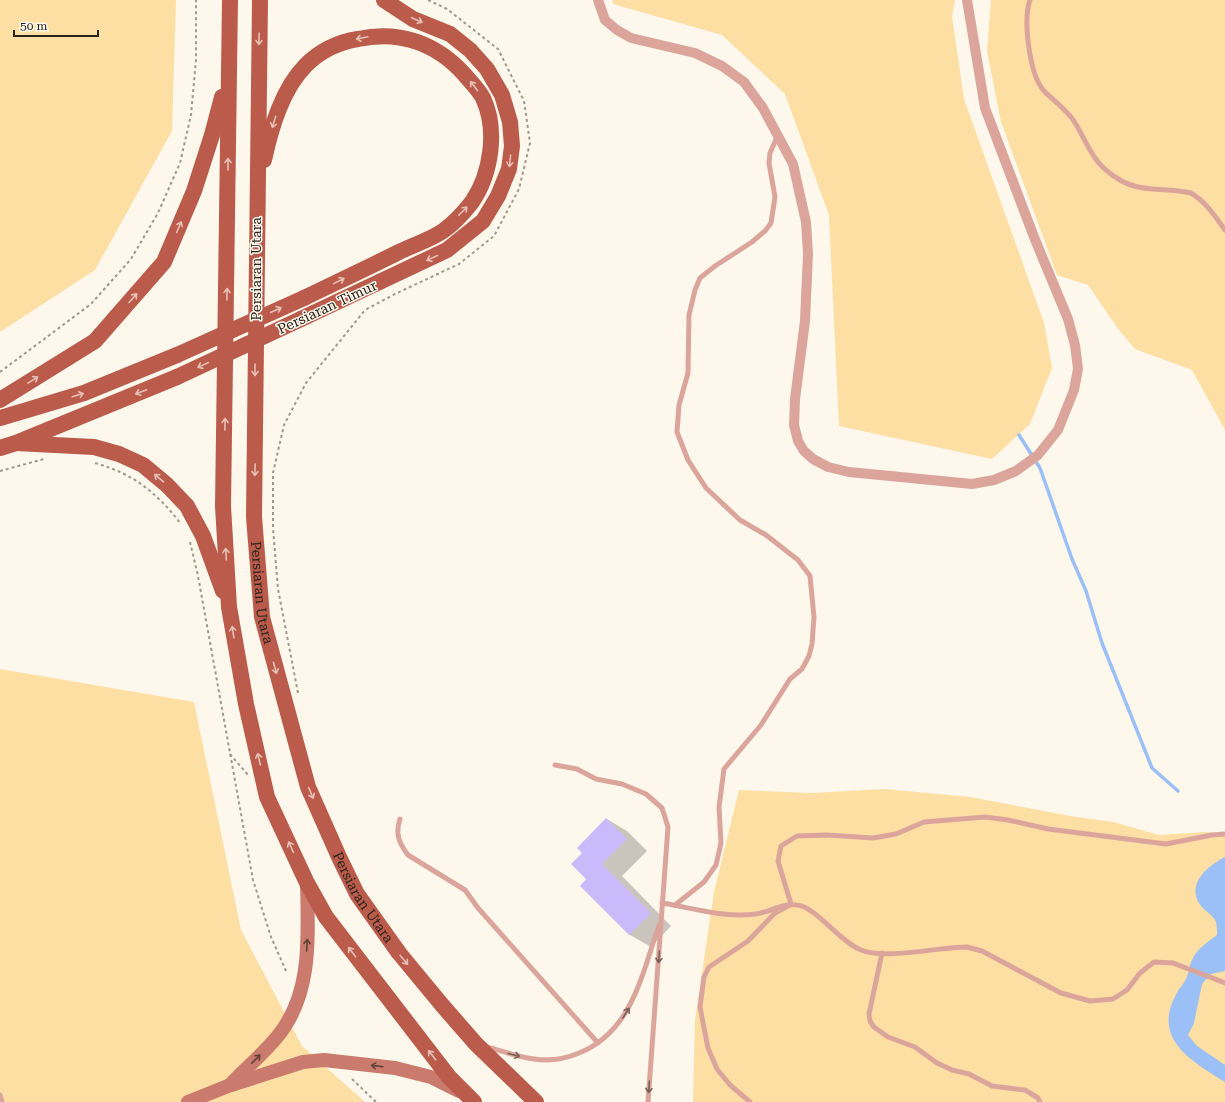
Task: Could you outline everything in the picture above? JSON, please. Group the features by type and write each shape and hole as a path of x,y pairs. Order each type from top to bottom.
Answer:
{"main road":[{"name":"Persiaran Utara","path":"230,0 228,276 223,506 229,607 246,704 267,797 307,883 326,917 449,1076 470,1099"},
{"name":"Persiaran Utara","path":"260,0 254,517 262,617 308,786 357,894 399,953 476,1044 536,1102"},
{"name":"Persiaran Timur","path":"0,448 16,443 177,377 301,319 447,250 483,221 498,196 509,169 512,146 510,122 498,88 487,69 470,50 450,34 413,19 384,0"},
{"name":"Persiaran Timur","path":"0,418 84,393 177,355 304,298 444,230 472,203 486,175 491,146 490,121 483,98 452,61 434,49 415,40 393,36 372,36 349,40 326,49 306,65 291,85 278,110 257,191"},
{"path":"0,400 95,341 164,262 197,184 214,129 229,67"},
{"path":"16,443 94,448 119,454 143,465 167,485 187,506 203,536 229,607"}],"street":[{"path":"598,0 605,20 617,30 631,38 696,53 722,66 744,82 763,108 793,164 806,222 808,254 805,321 795,399 794,425 798,441 804,451 813,459 828,466 849,472 972,484 994,480 1016,471 1038,455 1058,430 1074,390 1078,369 1075,345 1068,319 1034,237 985,108 967,0"},
{"path":"228,1086 277,1037 292,1014 303,988 308,928 307,883"},
{"path":"188,1102 228,1086 303,1062 324,1060 395,1068 431,1078 470,1099"}],"lane":[{"path":"1030,0 1027,7 1027,32 1034,69 1039,84 1073,120 1096,162 1104,170 1121,181 1140,189 1191,193 1198,197 1212,211 1225,230"},
{"path":"675,905 704,882 716,864 721,843 719,807 724,769 761,725 790,679 802,669 809,656 812,644 814,617 810,576 798,560 766,535 740,520 706,488 680,444 677,428 680,398 688,373 689,315 695,290 700,278 752,242 765,231 771,223 775,197 769,163 770,153 778,136"},
{"path":"555,765 577,769 596,779 622,784 646,794 662,808 668,827 648,1102"},
{"path":"791,904 778,861 781,846 797,836 827,835 873,838 896,834 924,822 985,817 1008,820 1048,829 1166,844 1225,834"},
{"path":"400,819 397,835 401,847 415,861 465,890 478,908 598,1043"},
{"path":"662,903 720,914 755,914 780,906 791,904 799,905 809,910 851,946 871,954 967,947 982,951 1061,994 1090,1001 1113,999 1127,990 1140,973 1154,962 1164,961 1182,966 1225,983"},
{"path":"750,1102 730,1085 717,1069 708,1048 700,1007 704,977 709,967 748,941 775,914 791,904"},
{"path":"476,1044 534,1060 571,1056 598,1043 618,1026 630,1006 661,918"},
{"path":"882,953 869,1014 870,1021 874,1027 888,1037 915,1047 937,1063 952,1070 969,1074 992,1086 1025,1090 1038,1098 1040,1102"},
{"path":"0,1095 2,1102"}],"path":[{"path":"0,372 91,304 131,259 158,214 180,163 191,115 196,60 196,0"},
{"path":"299,700 278,589 273,528 272,472 284,425 306,383 365,310 459,264 494,236 519,188 530,143 524,101 498,49 447,9 428,0"},
{"path":"0,471 48,458"},
{"path":"89,461 118,470 144,485 163,503 184,530"},
{"path":"187,536 198,576 253,880 271,937 286,971"},
{"path":"352,1079 376,1102"}],"shaded area":[{"path":"0,0 176,0 172,131 95,270 0,332"},
{"path":"613,0 955,0 952,16 964,99 1044,323 1052,368 1030,424 992,459 839,426 829,215 785,94 722,35 613,4"},
{"path":"991,0 1225,0 1225,430 1192,370 1135,349 1119,330 1088,285 1057,275 1001,122 987,51"},
{"path":"0,669 194,702 241,930 302,1046 365,1102 0,1102"},
{"path":"885,789 970,797 1070,816 1113,822 1159,835 1205,832 1225,834 1225,1102 693,1102 695,1020 714,892 739,790 811,793"}],"water":[{"path":"1225,857 1225,971 1211,974 1202,984 1194,1023 1188,1035 1197,1046 1225,1065 1225,1082 1187,1056 1171,1035 1169,1022 1171,1008 1178,991 1186,978 1193,958 1200,948 1217,935 1217,925 1215,920 1201,906 1197,898 1195,891 1197,884 1205,871"}],"building":[{"path":"606,818 627,839 602,864 651,913 629,935 580,886 586,879 571,864 582,853 577,848"}],"waterway":[{"path":"1019,435 1040,468 1072,559 1086,591 1102,643 1152,768 1178,791"}]}
